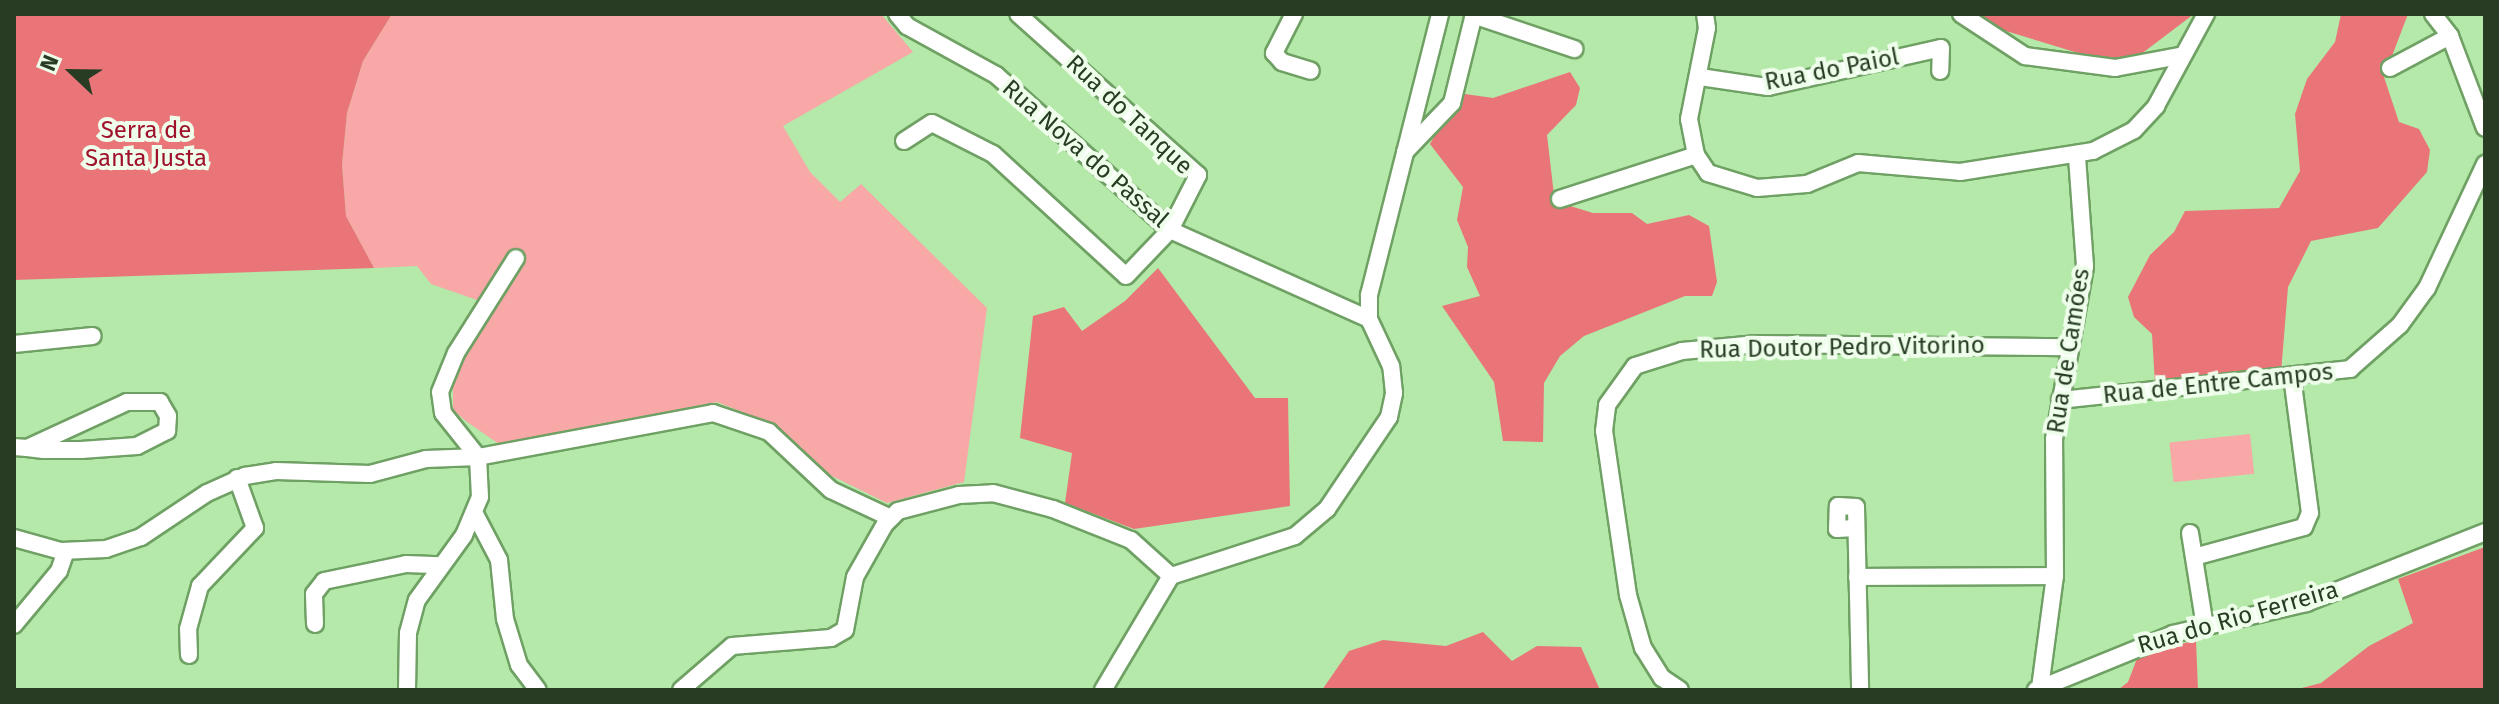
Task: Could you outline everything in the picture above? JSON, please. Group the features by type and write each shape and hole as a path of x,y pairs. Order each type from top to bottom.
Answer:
{"street":[{"name":"Rua Nova do Passal","path":"897,14 918,34 996,75 1170,230 1369,319"},
{"name":"Rua do Tanque","path":"1018,14 1198,175 1170,230"},
{"path":"1294,14 1274,53 1282,62 1311,71"},
{"path":"1103,690 1171,576 1295,536 1327,509 1389,417 1394,393 1391,366 1369,319 1369,295 1440,14"},
{"path":"1405,152 1452,103 1473,14 1574,49"},
{"path":"1705,14 1700,77 1689,119 1696,155 1708,173 1757,188 1807,184 1858,163 1960,172 2077,157 2134,130 2156,106 2180,56 2206,14"},
{"path":"1961,14 2025,56 2115,68 2180,56"},
{"path":"2433,14 2450,36 2485,128"},
{"path":"2390,68 2450,36"},
{"name":"Rua do Paiol","path":"1700,77 1768,87 1941,48 1940,71"},
{"path":"904,141 932,123 993,154 1126,276 1170,230"},
{"path":"1560,199 1696,155"},
{"name":"Rua de Camões","path":"2038,689 2055,576 2054,439 2068,347 2085,266 2077,157"},
{"name":"Rua de Entre Campos","path":"2060,400 2350,369 2367,358 2427,288 2480,196 2485,164"},
{"path":"516,258 456,353 440,392 443,413 478,457 476,516 499,560 505,619 519,665 538,690"},
{"path":"14,344 93,336"},
{"name":"Rua Doutor Pedro Vitorino","path":"1680,690 1662,678 1643,648 1628,595 1604,431 1607,405 1635,366 1682,351 1757,344 2068,347"},
{"path":"2194,557 2304,527 2310,513 2292,377"},
{"path":"127,402 160,402 168,416 167,431 137,446 20,448 127,402"},
{"path":"14,538 66,551 106,549 141,537 237,478 276,471 370,474 439,457 478,457 713,413 769,432 831,490 891,518"},
{"path":"189,655 188,629 200,586 255,528 253,510 237,478"},
{"path":"681,690 732,646 831,638 845,630 855,577 891,518 898,511 959,495 993,493 1053,509 1131,540 1171,576"},
{"path":"407,690 408,633 417,600 476,516"},
{"path":"1856,528 1860,690"},
{"name":"Rua do Rio Ferreira","path":"2038,689 2122,652 2205,627 2306,603 2485,532"},
{"path":"2190,533 2205,627"},
{"path":"14,625 59,571 66,551"},
{"path":"315,624 314,594 324,581 406,564 440,565"},
{"path":"1857,577 2055,576"}],"shaded area":[{"path":"392,14 881,14 913,52 783,126 810,172 840,202 861,184 987,308 964,482 887,503 830,475 762,420 717,402 499,444 467,422 453,410 453,377 490,313 477,300 431,284 417,266 374,268 346,216 342,165 347,113 363,61"},
{"path":"2250,434 2254,474 2174,482 2169,442"}],"green space":[{"name":"Serra de Santa Justa","path":"14,14 392,14 363,61 347,113 342,165 346,216 374,268 14,280"},
{"path":"1950,14 2194,14 2124,67"},
{"path":"2341,14 2408,14 2384,77 2399,122 2419,129 2430,150 2427,172 2378,228 2311,241 2288,287 2281,373 2155,384 2152,334 2134,317 2128,297 2150,255 2174,232 2185,211 2279,208 2300,171 2295,114 2307,79 2335,42"},
{"path":"1570,72 1580,88 1576,105 1547,135 1554,195 1570,206 1593,213 1632,213 1647,224 1689,215 1709,226 1717,282 1712,296 1685,296 1584,336 1560,356 1544,383 1543,442 1503,441 1494,382 1442,306 1480,296 1467,267 1468,247 1457,220 1463,187 1430,144 1458,93 1493,98"},
{"path":"1158,268 1255,398 1288,398 1290,506 1134,529 1065,503 1072,453 1020,438 1033,316 1064,307 1082,331 1125,301"},
{"path":"2485,547 2485,690 2294,690 2321,683 2369,646 2413,623 2398,579"},
{"path":"1483,632 1512,661 1537,646 1581,647 1600,690 1322,690 1349,651 1383,640 1446,646"},
{"path":"2196,640 2198,690 2118,690 2128,682 2138,656"}]}
